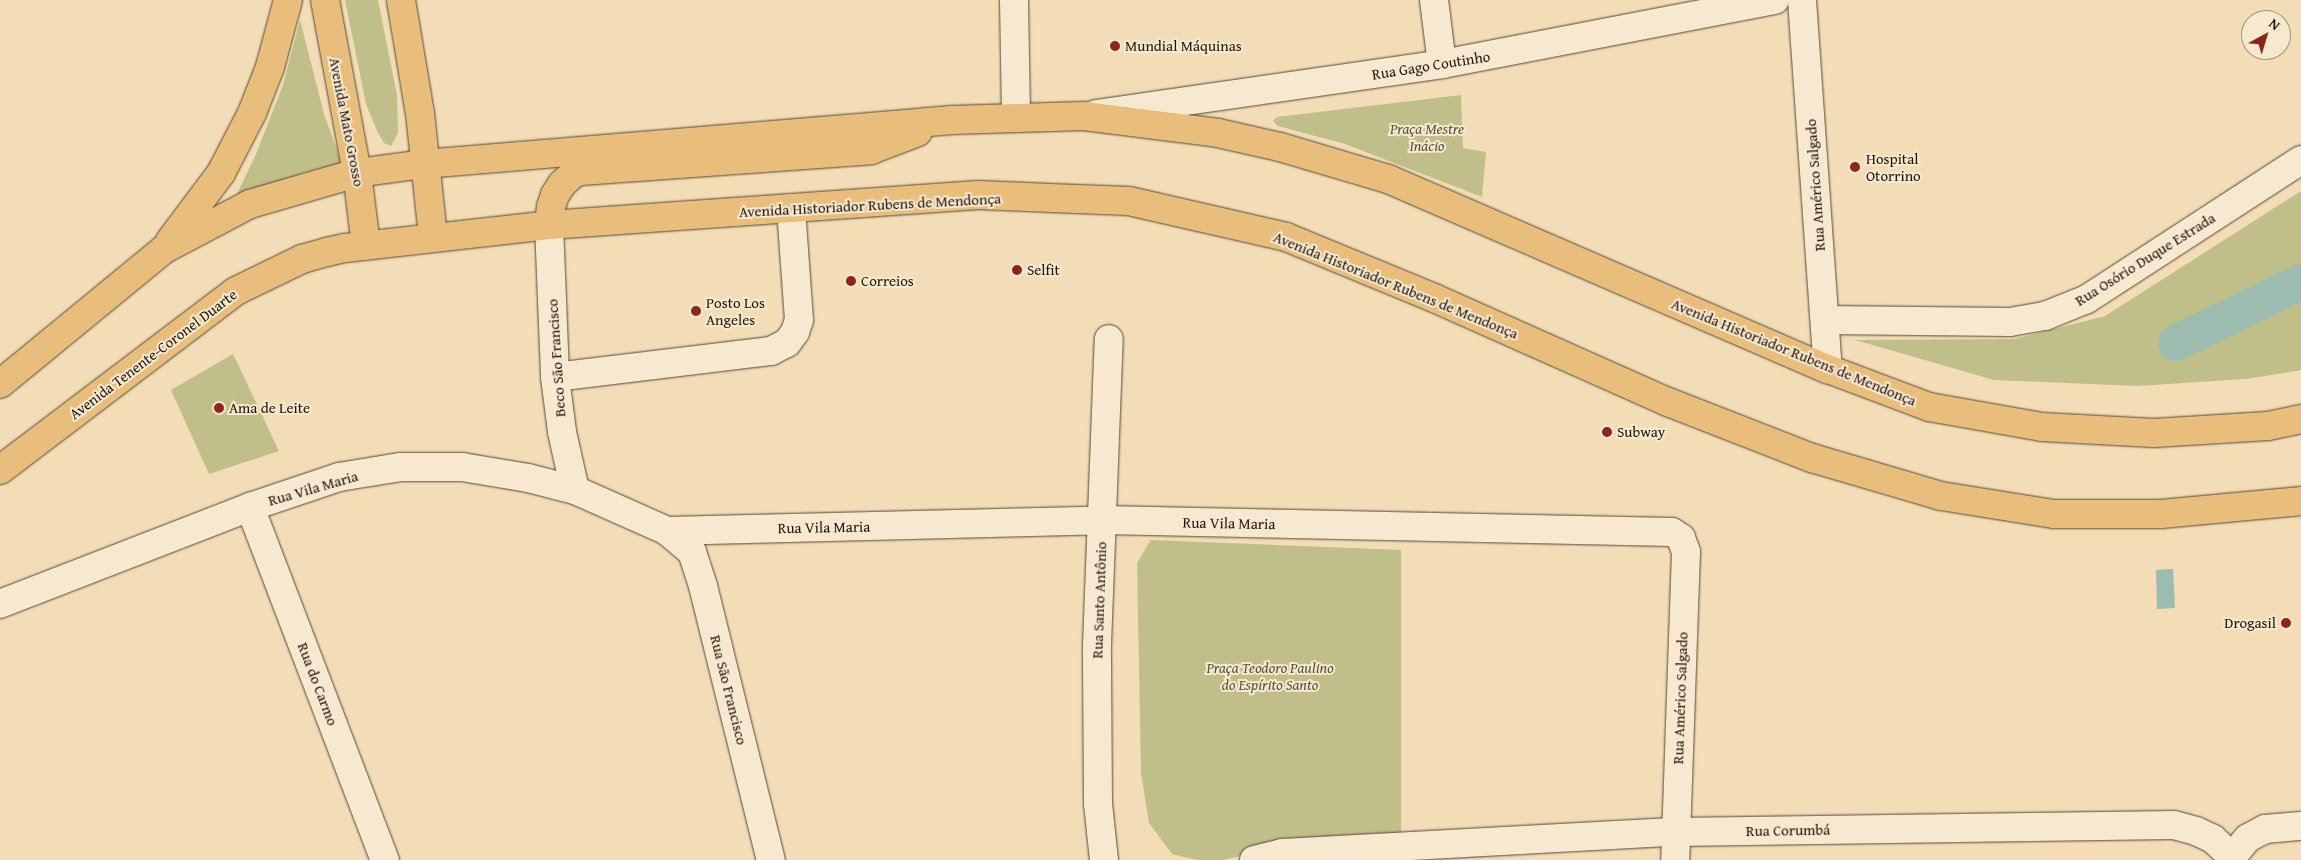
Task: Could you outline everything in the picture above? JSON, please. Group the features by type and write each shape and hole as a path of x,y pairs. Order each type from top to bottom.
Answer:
{"main road":[{"path":"163,250 221,173 252,113 270,67 288,0"},
{"name":"Avenida Mato Grosso","path":"324,0 357,173 355,246"},
{"path":"402,0 420,114 424,164 434,237"},
{"name":"Avenida Historiador Rubens de Mendonça","path":"357,173 424,164 952,120 1084,116 1218,133 1280,147 1388,179 1828,369 1929,407 2042,427 2154,433 2268,426 2301,419"},
{"path":"549,225 551,207 559,190 573,174 581,171 870,150 952,120"},
{"path":"0,384 163,250 250,204 357,173"},
{"name":"Avenida Historiador Rubens de Mendonça","path":"355,246 549,225 978,196 1129,201 1286,237 1434,298 1668,402 1812,458 1940,496 2054,514 2161,514 2301,501"},
{"name":"Avenida Tenente-Coronel Duarte","path":"0,470 236,291 302,259 355,246"}],"street":[{"path":"1014,0 1016,117"},
{"path":"1434,0 1442,64"},
{"name":"Rua Gago Coutinho","path":"1084,116 1442,64 1775,0"},
{"name":"Rua Américo Salgado","path":"1802,0 1828,369"},
{"name":"Rua Osório Duque Estrada","path":"1825,320 2010,322 2045,316 2087,299 2301,160"},
{"path":"555,377 771,352 787,344 795,332 799,320 791,208"},
{"name":"Beco São Francisco","path":"549,225 555,377 562,432 575,490"},
{"name":"Rua Santo Antônio","path":"1104,860 1098,794 1097,645 1109,339"},
{"name":"Rua Vila Maria","path":"0,604 250,507 339,477 401,467 462,467 528,478 575,490 667,532 1102,520 1667,531 1681,538"},
{"name":"Rua do Carmo","path":"250,507 385,860"},
{"name":"Rua São Francisco","path":"667,532 692,552 697,564 771,860"},
{"name":"Rua Américo Salgado","path":"1675,860 1686,552 1681,538"},
{"name":"Rua Corumbá","path":"1254,860 1282,853 1676,832 2174,825 2213,838 2232,859 2248,838 2265,829 2282,826 2301,826"}],"green space":[{"path":"345,0 378,0 397,95 398,133 391,146 384,143 378,133 366,104"},
{"path":"300,20 324,114 341,161 339,164 302,173 245,198 237,194 256,154 283,85"},
{"name":"Praça Mestre Inácio","path":"1461,95 1463,148 1486,152 1482,197 1345,144 1278,126 1273,121 1277,117"},
{"path":"2301,191 2301,370 2246,379 2137,386 1994,380 1855,340 2014,339 2105,316"},
{"path":"233,354 279,451 209,474 171,390"},
{"name":"Praça Teodoro Paulino do Espírito Santo","path":"1151,540 1401,550 1401,835 1322,838 1223,860 1197,860 1172,854 1149,823 1141,773 1137,563"}],"shaded area":[{"path":"2173,569 2175,608 2157,609 2156,570"}],"waterway":[{"path":"2176,343 2301,282"}],"place":[{"name":"Mundial Máquinas","path":"1115,46"},
{"name":"Hospital Otorrino","path":"1855,167"},
{"name":"Selfit","path":"1017,270"},
{"name":"Correios","path":"851,281"},
{"name":"Posto Los Angeles","path":"696,311"},
{"name":"Ama de Leite","path":"219,408"},
{"name":"Subway","path":"1607,432"},
{"name":"Drogasil","path":"2286,623"}]}
